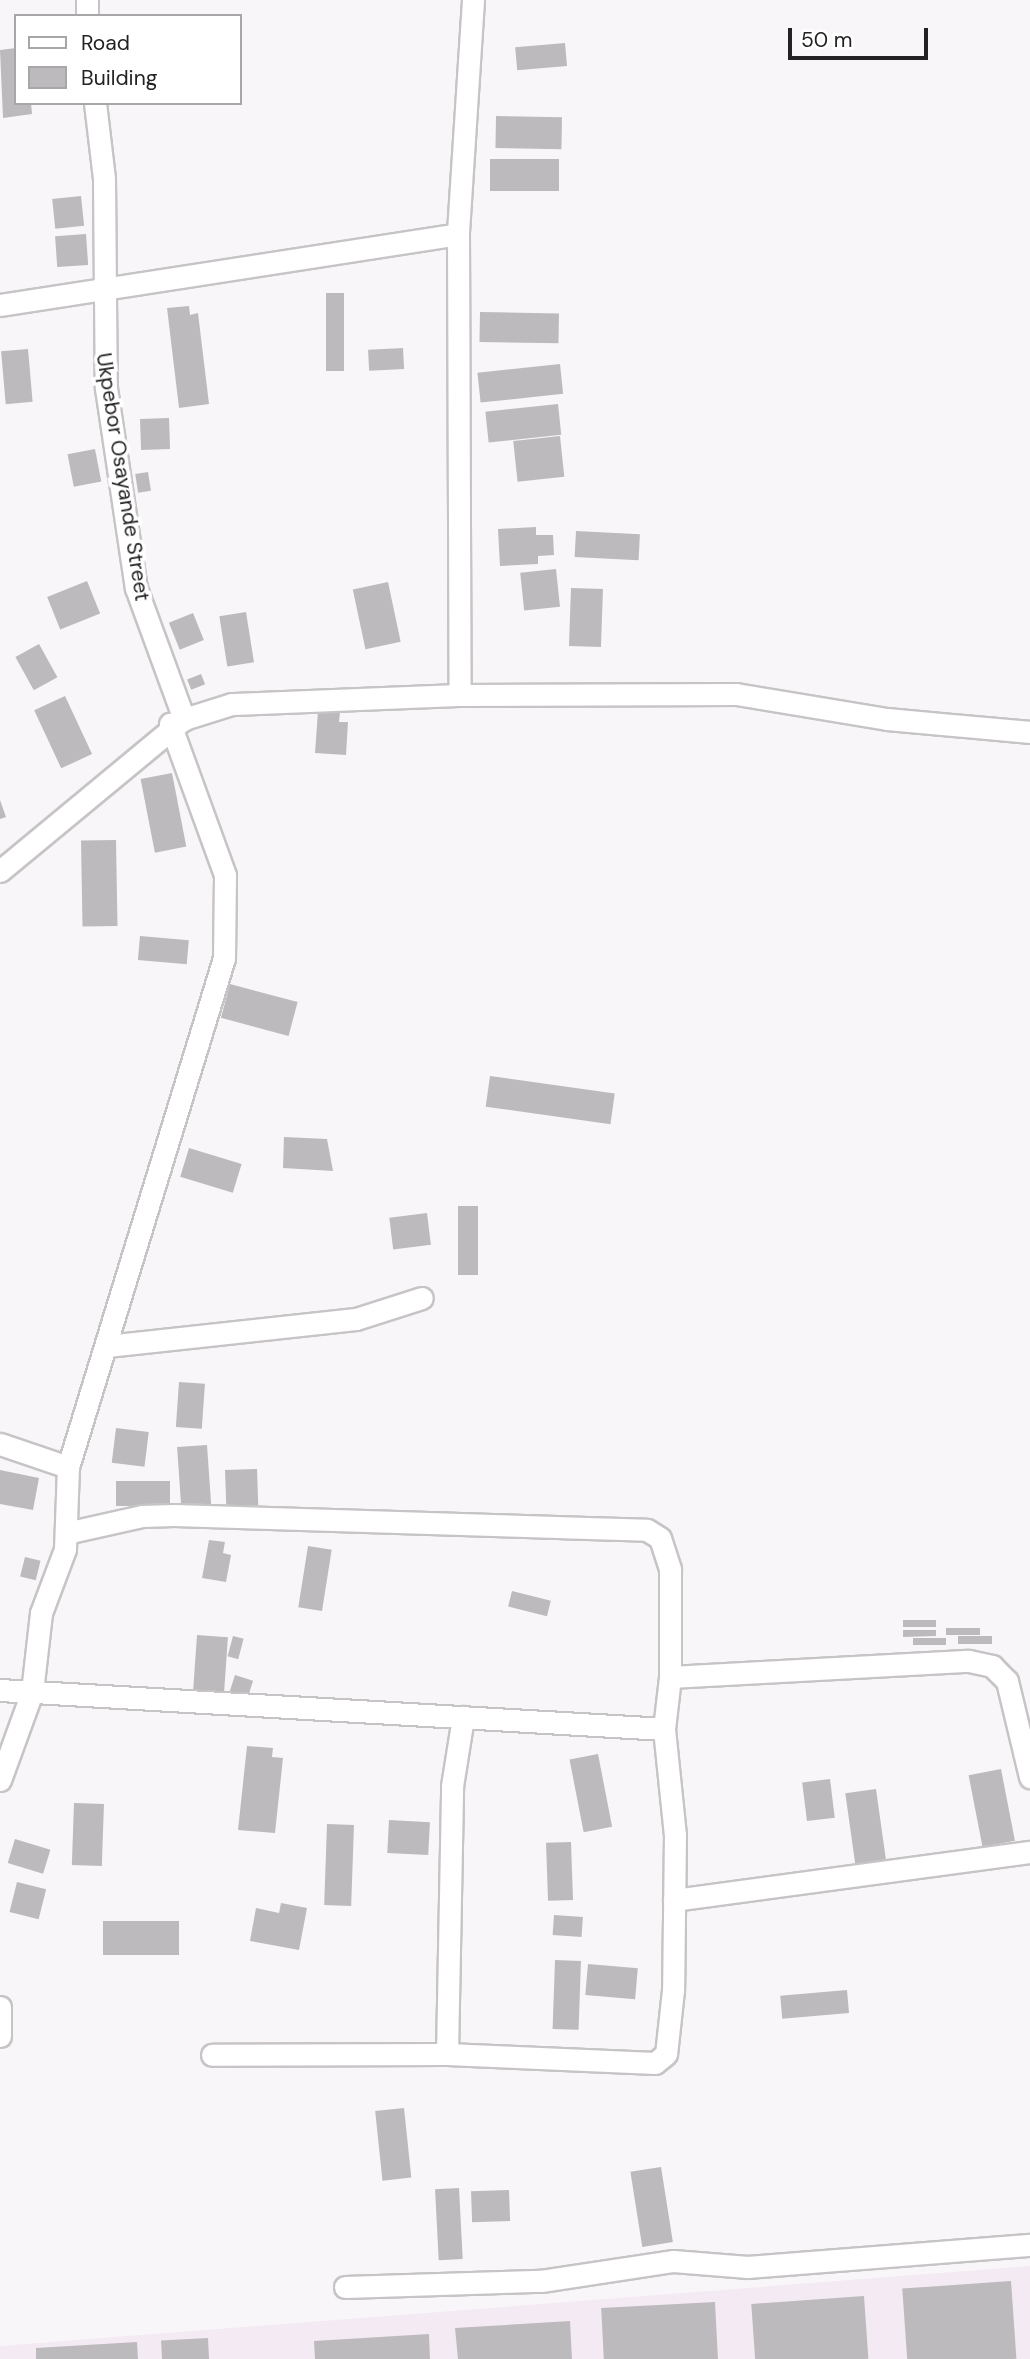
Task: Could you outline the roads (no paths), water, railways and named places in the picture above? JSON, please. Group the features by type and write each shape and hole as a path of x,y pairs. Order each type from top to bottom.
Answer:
{"street":[{"path":"460,695 458,234 473,0"},
{"name":"Ukpebor Osayande Street","path":"0,1780 32,1692 41,1613 66,1534 68,1467 224,958 229,917 225,876 136,589 106,388 106,285 95,105"},
{"path":"0,305 106,285 458,234"},
{"path":"0,872 177,722 246,703 460,695 736,694 887,719 1030,732"},
{"path":"107,1346 356,1319 422,1298"},
{"path":"0,1444 68,1467"},
{"path":"66,1534 132,1517 174,1515 647,1530 660,1538 670,1569 670,1676 664,1729 674,1900 670,2033 666,2054 655,2063 447,2053 212,2055"},
{"path":"670,1676 969,1661 992,1666 1017,1704 1030,1777"},
{"path":"0,1690 664,1729"},
{"path":"447,2053 452,1786 463,1717"},
{"path":"674,1900 1030,1852"},
{"path":"0,2007 0,2036"},
{"path":"345,2287 541,2281 673,2261 748,2267 1030,2245"}]}
